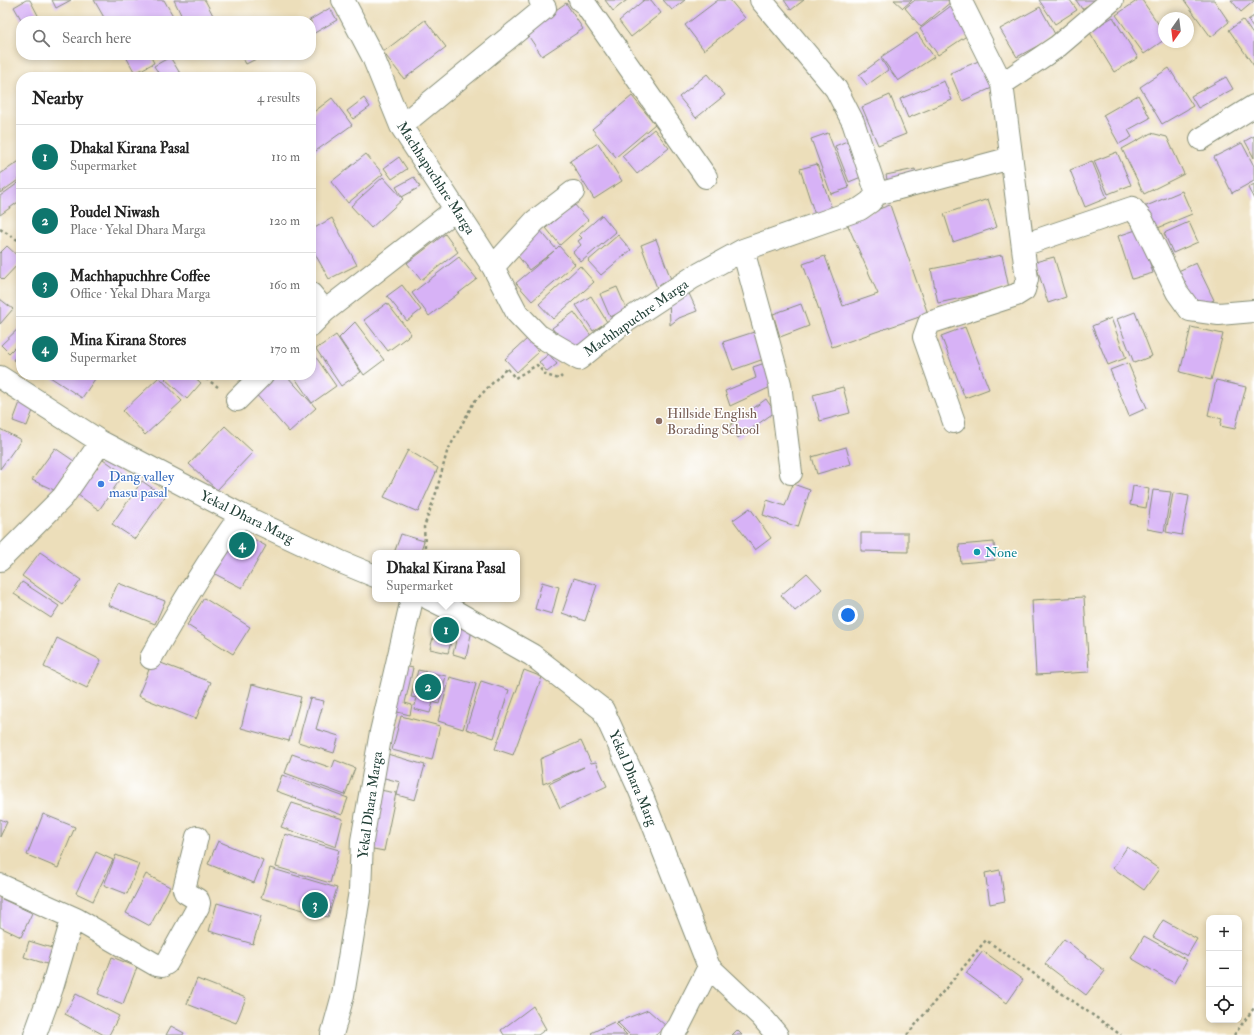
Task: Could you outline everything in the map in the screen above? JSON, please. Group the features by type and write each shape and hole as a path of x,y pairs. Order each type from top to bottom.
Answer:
{"street":[{"name":"Machhapuchhre Marga","path":"343,0 372,57 401,126 493,267"},
{"path":"580,0 585,4 706,177"},
{"path":"761,0 836,90 853,122 877,194 1011,158"},
{"path":"954,422 924,337 929,323 1016,295 1024,290 1027,279 1002,84 960,0"},
{"path":"1002,84 1058,46 1112,0"},
{"path":"401,126 548,3"},
{"path":"1201,139 1254,106"},
{"path":"493,267 535,221 573,192"},
{"name":"Machhapuchre Marga","path":"493,267 517,312 538,335 579,359 622,324 692,278 744,250 860,209 870,202 877,194"},
{"path":"1023,245 1132,208 1142,220 1177,292 1190,310 1219,314 1254,311"},
{"path":"318,318 456,209"},
{"path":"744,250 780,384 791,473"},
{"name":"Yekal Dhara Marg","path":"0,377 101,442 241,515 341,562 372,575"},
{"path":"237,400 257,380"},
{"path":"0,560 63,497 101,442"},
{"path":"151,658 188,592 241,515"},
{"name":"Yekal Dhara Marga","path":"332,1035 343,995 351,951 360,891 362,841 381,732 411,602"},
{"name":"Yekal Dhara Marg","path":"436,602 532,655 603,710 640,791 709,967"},
{"path":"0,885 76,919 156,965 162,966 167,963 198,907 198,900 185,892 184,889 197,837"},
{"path":"35,1035 52,988 69,930 76,919"},
{"path":"672,1035 679,1026 709,967 761,1016 777,1035"}],"path":[{"path":"0,229 16,239"},
{"path":"424,550 424,527 436,493 447,452 474,402 507,368 515,378 537,365 546,375 559,380 579,359"},
{"path":"907,1035 986,940 1121,1035"},
{"path":"1234,1035 1254,1008"}],"building":[{"path":"26,0 30,0 38,16 19,16 14,7"},
{"path":"52,0 71,0 56,8"},
{"path":"94,0 164,0 173,16 103,16"},
{"path":"174,0 205,0 213,16 182,16"},
{"path":"605,0 627,0 613,11"},
{"path":"644,0 651,0 661,13 631,37 619,21"},
{"path":"663,0 685,0 672,10"},
{"path":"718,0 730,0 745,18 704,50 685,25"},
{"path":"784,0 804,0 791,10"},
{"path":"894,0 912,0 903,8"},
{"path":"915,0 952,1 921,27 905,8"},
{"path":"1039,0 1070,0 1077,10 1055,24"},
{"path":"1076,0 1097,0 1082,9"},
{"path":"1138,0 1142,0 1158,23 1158,44 1144,54 1116,15"},
{"path":"1184,0 1214,0 1229,22 1211,37"},
{"path":"1231,0 1254,0 1254,1 1241,12"},
{"path":"566,3 583,29 542,56 525,31"},
{"path":"952,5 971,33 938,55 920,29"},
{"path":"1040,7 1056,36 1017,57 1000,29"},
{"path":"330,8 337,20 316,32 316,16"},
{"path":"1254,16 1254,30 1248,20"},
{"path":"1113,17 1138,58 1114,72 1089,31"},
{"path":"425,20 446,47 404,79 383,52"},
{"path":"1243,20 1254,36 1254,66 1229,30"},
{"path":"917,33 934,57 898,81 881,57"},
{"path":"881,59 888,70 867,85 859,75"},
{"path":"128,60 152,60 154,63 134,72"},
{"path":"165,60 172,60 179,72 158,72 154,66"},
{"path":"244,60 254,60 246,64"},
{"path":"981,60 992,88 962,101 950,73"},
{"path":"1169,68 1193,106 1162,124 1140,87"},
{"path":"707,74 725,95 696,118 679,97"},
{"path":"1226,77 1233,89 1198,108 1191,96"},
{"path":"944,81 952,100 908,118 900,99"},
{"path":"890,95 906,134 878,145 862,107"},
{"path":"1138,95 1150,118 1128,130 1132,137 1119,144 1103,115"},
{"path":"632,96 655,124 616,157 592,129"},
{"path":"332,98 352,125 316,151 316,110"},
{"path":"364,98 370,107 353,119 347,111"},
{"path":"654,129 669,148 637,174 622,156"},
{"path":"828,133 849,188 831,194 811,139"},
{"path":"1151,133 1167,137 1184,174 1144,194 1122,149"},
{"path":"1254,136 1254,158 1245,141"},
{"path":"852,139 866,175 849,182 835,146"},
{"path":"598,143 622,181 594,199 570,161"},
{"path":"1242,143 1254,166 1254,181 1232,193 1214,157"},
{"path":"1117,152 1131,185 1108,194 1094,161"},
{"path":"366,154 383,174 348,203 331,182"},
{"path":"399,157 407,169 392,179 384,168"},
{"path":"1092,161 1107,198 1085,207 1070,170"},
{"path":"16,163 16,182 0,193 0,174"},
{"path":"817,164 832,209 815,215 800,169"},
{"path":"915,169 918,182 889,188 886,175"},
{"path":"383,177 403,199 371,228 351,206"},
{"path":"414,177 420,187 402,197 396,187"},
{"path":"1254,184 1254,199 1248,188"},
{"path":"16,185 16,204 0,215 0,196"},
{"path":"1182,191 1192,214 1153,230 1144,207"},
{"path":"988,199 997,227 953,242 944,214"},
{"path":"574,204 588,220 560,245 546,228"},
{"path":"890,205 928,314 832,347 803,264 825,256 843,306 878,294 846,221"},
{"path":"602,215 616,232 581,262 573,252 581,245 578,241 582,238 579,235"},
{"path":"332,218 357,265 329,279 316,256 316,227"},
{"path":"1189,222 1198,242 1173,253 1164,233"},
{"path":"1139,229 1153,273 1132,279 1118,236"},
{"path":"540,230 556,249 559,246 575,264 532,301 516,283 554,251 529,270 513,250"},
{"path":"445,234 458,252 421,280 407,263"},
{"path":"618,235 631,250 601,275 588,261"},
{"path":"656,239 672,282 657,288 641,245"},
{"path":"7,246 16,254 16,266 3,280 0,277 0,253"},
{"path":"1002,255 1009,288 938,303 931,269"},
{"path":"459,257 477,279 429,316 412,293"},
{"path":"1054,257 1066,297 1048,303 1035,262"},
{"path":"1196,263 1214,300 1193,310 1176,272"},
{"path":"580,266 594,282 553,319 539,304"},
{"path":"402,285 421,310 407,321 387,296"},
{"path":"617,287 627,310 610,317 600,294"},
{"path":"686,287 697,311 679,318 670,325 669,295"},
{"path":"591,296 607,322 593,331 576,305"},
{"path":"0,299 13,309 0,324"},
{"path":"387,303 411,334 388,351 364,320"},
{"path":"801,304 809,326 780,337 773,314"},
{"path":"574,312 592,337 570,353 552,328"},
{"path":"1135,312 1152,356 1134,363 1117,319"},
{"path":"1111,318 1126,358 1108,365 1092,326"},
{"path":"355,322 384,360 364,375 339,338"},
{"path":"965,327 989,389 965,398 941,336"},
{"path":"1191,327 1223,334 1211,380 1180,372"},
{"path":"16,331 16,346 9,353 1,345"},
{"path":"754,332 764,359 733,370 723,342"},
{"path":"336,335 361,372 341,386 316,349"},
{"path":"527,339 539,352 517,372 505,359"},
{"path":"549,354 557,364 547,372 539,362"},
{"path":"316,357 336,386 312,403 296,380 316,380"},
{"path":"765,363 775,385 730,406 725,391 756,378 753,367"},
{"path":"1128,363 1147,408 1129,416 1110,370"},
{"path":"55,380 94,380 82,398"},
{"path":"156,380 162,380 182,401 145,435 123,411"},
{"path":"166,380 198,380 201,383 187,399"},
{"path":"268,380 291,380 316,408 289,432 254,392"},
{"path":"1216,380 1246,387 1235,429 1220,426 1222,419 1208,415"},
{"path":"843,387 850,413 820,421 813,395"},
{"path":"22,397 36,403 27,426 13,421"},
{"path":"766,399 775,412 738,438 729,426"},
{"path":"225,426 253,452 217,490 189,464"},
{"path":"0,429 21,440 0,469"},
{"path":"846,447 851,464 817,474 812,457"},
{"path":"55,448 74,461 54,490 32,480"},
{"path":"408,450 438,468 418,512 384,497"},
{"name":"Dang valley masu pasal","path":"103,459 124,474 99,510 78,495"},
{"path":"142,481 165,497 135,539 112,524"},
{"path":"793,484 810,490 798,527 763,515 767,500 785,506"},
{"path":"1133,486 1149,489 1146,508 1130,505"},
{"path":"1153,490 1171,492 1164,532 1147,529"},
{"path":"1173,493 1189,496 1182,535 1166,532"},
{"path":"750,508 771,538 755,550 733,520"},
{"path":"239,531 266,546 242,588 215,574"},
{"path":"861,533 908,533 908,552 861,551"},
{"path":"401,534 424,541 421,550 395,550"},
{"name":"None","path":"994,542 995,560 961,563 959,545"},
{"path":"40,552 81,580 63,605 22,576"},
{"path":"807,573 822,589 795,611 781,595"},
{"path":"574,578 597,585 585,621 562,613"},
{"path":"22,582 59,606 51,618 14,594"},
{"path":"542,582 559,587 552,614 535,609"},
{"path":"118,583 165,601 155,624 108,605"},
{"path":"1084,597 1089,672 1036,675 1032,600"},
{"path":"204,598 250,627 233,654 187,625"},
{"path":"438,619 456,623 448,653 430,649"},
{"path":"459,627 472,630 466,658 453,654"},
{"path":"57,638 101,660 87,688 44,667"},
{"path":"153,660 211,682 196,719 138,696"},
{"path":"400,665 413,668 405,703 412,705 410,715 389,710"},
{"path":"418,670 446,676 439,704 433,702 430,713 414,709 417,698 411,697"},
{"path":"524,670 542,677 513,755 495,749"},
{"path":"450,677 476,684 463,729 438,721"},
{"path":"481,681 509,690 494,738 466,729"},
{"path":"252,684 301,697 289,741 241,728"},
{"path":"310,698 324,701 316,729 339,736 334,753 298,742"},
{"path":"401,716 440,726 432,760 392,750"},
{"path":"581,741 591,763 596,762 607,786 560,808 549,784 584,767 543,784 540,759"},
{"path":"384,753 425,765 415,800 397,795 400,782 377,776"},
{"path":"292,754 332,768 335,760 355,768 345,795 285,773"},
{"path":"282,775 348,798 342,815 276,791"},
{"path":"380,790 396,793 384,851 368,848"},
{"path":"292,803 343,819 336,847 281,827"},
{"path":"43,814 75,827 58,868 27,855"},
{"path":"0,819 7,822 0,837"},
{"path":"285,834 339,850 330,883 276,867"},
{"path":"218,841 263,860 254,883 208,864"},
{"path":"1127,847 1159,869 1144,890 1113,868"},
{"path":"96,852 113,860 93,901 76,893"},
{"path":"116,855 139,864 127,894 104,885"},
{"path":"270,868 337,888 328,917 261,898"},
{"path":"1000,870 1005,901 990,904 985,873"},
{"path":"146,874 170,887 150,926 126,913"},
{"path":"0,898 32,913 21,937 0,927"},
{"path":"217,903 261,916 253,944 209,931"},
{"path":"1163,920 1197,939 1187,956 1153,937"},
{"path":"1144,936 1187,960 1174,983 1131,958"},
{"path":"1064,939 1105,971 1086,995 1045,964"},
{"path":"29,941 55,949 50,965 24,957"},
{"path":"983,951 1023,980 1007,1003 966,973"},
{"path":"112,957 137,967 123,1004 98,994"},
{"path":"197,979 246,998 236,1023 187,1004"},
{"path":"76,994 119,1016 109,1035 104,1035 65,1014"},
{"path":"533,1006 546,1029 538,1035 504,1035 501,1030"},
{"path":"648,1010 666,1026 656,1035 630,1035 617,1022"},
{"path":"614,1022 627,1035 593,1035 591,1033"},
{"path":"171,1026 184,1033 183,1035 166,1035"},
{"path":"737,1030 742,1035 732,1035"}],"place":[{"name":"Hillside English Borading School","path":"659,421"},
{"name":"Dang valley masu pasal","path":"101,484"},
{"name":"Mina Kirana Stores","path":"242,545"},
{"name":"None","path":"977,552"},
{"name":"Dhakal Kirana Pasal","path":"446,630"},
{"name":"Poudel Niwash","path":"428,687"},
{"name":"Machhapuchhre Coffee","path":"315,905"}]}
